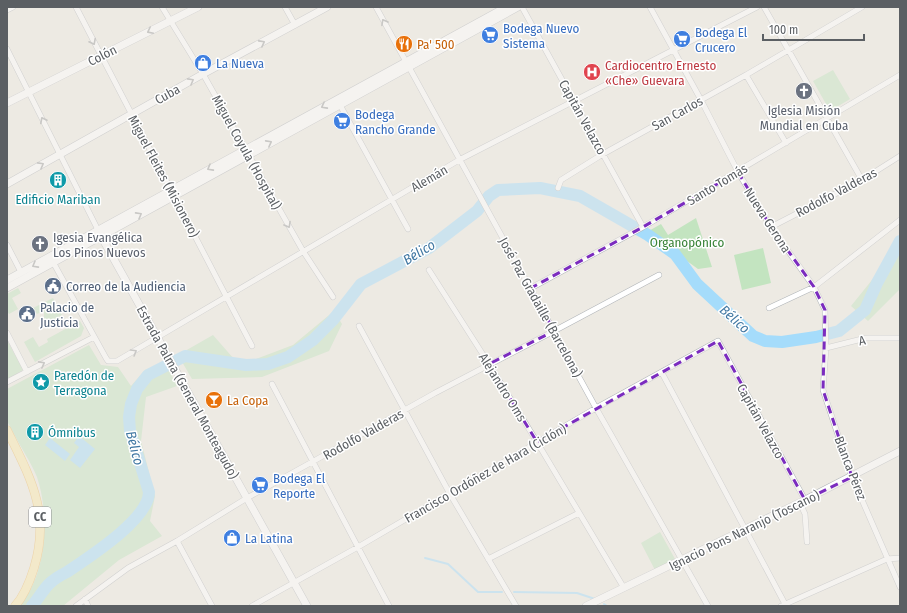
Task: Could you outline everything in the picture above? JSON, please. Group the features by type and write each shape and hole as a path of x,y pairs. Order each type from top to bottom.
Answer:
{"main road":[{"name":"Colón","path":"7,103 198,7"},
{"name":"Cuba","path":"7,184 203,74 327,7"},
{"path":"247,152 340,105 506,7"},
{"path":"7,288 100,233 172,193 518,7"},
{"path":"7,280 100,233"},
{"name":"Estrada Palma (General Monteagudo)","path":"100,233 307,606"},
{"name":"CC","path":"7,430 31,479 38,501 41,539 36,564 31,579 21,599 15,606"},
{"name":"Ignacio Pons Naranjo (Toscano)","path":"586,606 803,502 900,451"}],"street":[{"path":"7,10 13,7"},
{"name":"Miguel Fleites (Misionero)","path":"76,7 252,346"},
{"name":"Miguel Coyula (Hospital)","path":"162,7 203,74 303,251 333,297"},
{"path":"285,7 296,25"},
{"name":"José Paz Gradaille (Barcelona)","path":"376,7 476,192 708,606"},
{"name":"Capitán Velazco","path":"522,7 643,228"},
{"name":"Nueva Gerona","path":"650,7 701,100 738,172 771,227 814,287 826,310 826,327"},
{"name":"Alemán","path":"94,337 108,361 120,360 460,160 758,7"},
{"path":"764,7 862,180"},
{"name":"San Carlos","path":"558,188 561,180 603,154 746,75 862,7"},
{"name":"Estrada Palma (General Monteagudo)","path":"7,49 100,233"},
{"path":"746,75 786,143"},
{"name":"Santo Tomás","path":"531,288 643,228 900,75"},
{"path":"340,105 408,229"},
{"name":"Rodolfo Valderas","path":"771,227 862,180 900,156"},
{"path":"769,308 814,287 900,220"},
{"path":"7,246 21,272"},
{"path":"7,382 94,337 53,262"},
{"name":"Alejandro Oms","path":"429,270 537,442 624,588"},
{"name":"Rodolfo Valderas","path":"76,606 128,568 177,541 247,498 435,393 659,275"},
{"path":"359,326 406,410 450,494 516,606"},
{"name":"Blanca Pérez","path":"826,327 826,346 822,390 852,477 900,587"},
{"path":"7,333 27,372"},
{"name":"A","path":"826,346 866,338 900,338"},
{"name":"Capitán Velazco","path":"718,341 803,502 807,542"},
{"name":"Francisco Ordóñez de Hara (Ciclón)","path":"252,606 358,547 596,408 718,341"},
{"path":"662,372 783,605 887,558 900,558"},
{"path":"272,384 389,606"},
{"path":"488,559 578,513"},
{"path":"177,541 212,606"},
{"path":"85,599 88,606"}],"highlighted area":[{"path":"738,172 771,227 814,287 825,310 823,390 852,477 805,500 718,341 537,442 489,364 554,331 531,288 643,227"}],"green space":[{"path":"833,70 850,99 830,111 813,81"},
{"name":"Organopónico","path":"696,218 712,267 698,269 647,232 661,224 668,235"},
{"path":"900,234 900,289 868,321 851,306 880,270"},
{"path":"763,248 771,283 742,290 734,255"},
{"path":"18,288 21,293 12,298 18,309 9,314 7,311 7,294"},
{"path":"53,298 62,315 43,325 40,320 44,317 44,313 41,312 37,314 33,308"},
{"path":"334,311 342,324 329,351 262,377 192,379 178,355 213,335 234,359 253,360 293,345"},
{"path":"80,321 84,328 81,336 35,362 24,342 33,337 39,347 48,342 47,339"},
{"path":"7,340 23,370 7,380"},
{"path":"89,345 101,365 118,367 131,386 145,370 165,362 177,386 146,397 141,441 155,496 150,521 162,536 119,560 63,606 20,606 29,593 41,561 44,544 44,509 37,477 7,420 7,389"},
{"path":"660,532 675,559 655,570 641,543"}],"water":[{"path":"79,436 95,449 80,468 70,460 79,447 74,443"},
{"path":"50,438 70,454 65,461 45,445"}],"waterway":[{"name":"Bélico","path":"32,606 51,582 103,547 129,525 146,503 149,492 130,431 129,417 131,404 137,389 148,375 185,356 246,365 268,364 288,357 313,340 333,320 361,284 429,248 477,211 489,196 498,190 540,188 580,196 648,235 675,254 697,284 753,336 765,341 782,342 816,337 839,331 865,310 877,283 900,241"},
{"path":"425,558 448,564 478,592 502,592"},
{"path":"514,592 577,593 595,599"}],"place":[{"name":"Bodega Nuevo Sistema","path":"490,35"},
{"name":"Bodega El Crucero","path":"682,39"},
{"name":"Pa' 500","path":"404,44"},
{"name":"La Nueva","path":"203,63"},
{"name":"Cardiocentro Ernesto «Che» Guevara","path":"592,72"},
{"name":"Iglesia Misión Mundial en Cuba","path":"804,91"},
{"name":"Bodega Rancho Grande","path":"342,121"},
{"name":"Edificio Mariban","path":"58,180"},
{"name":"Igesia Evangélica Los Pinos Nuevos","path":"40,244"},
{"name":"Correo de la Audiencia","path":"53,286"},
{"name":"Palacio de Justicia","path":"27,314"},
{"name":"Paredón de Terragona","path":"41,382"},
{"name":"La Copa","path":"214,400"},
{"name":"Ómnibus","path":"35,432"},
{"name":"Bodega El Reporte","path":"260,485"},
{"name":"La Latina","path":"232,538"}]}
